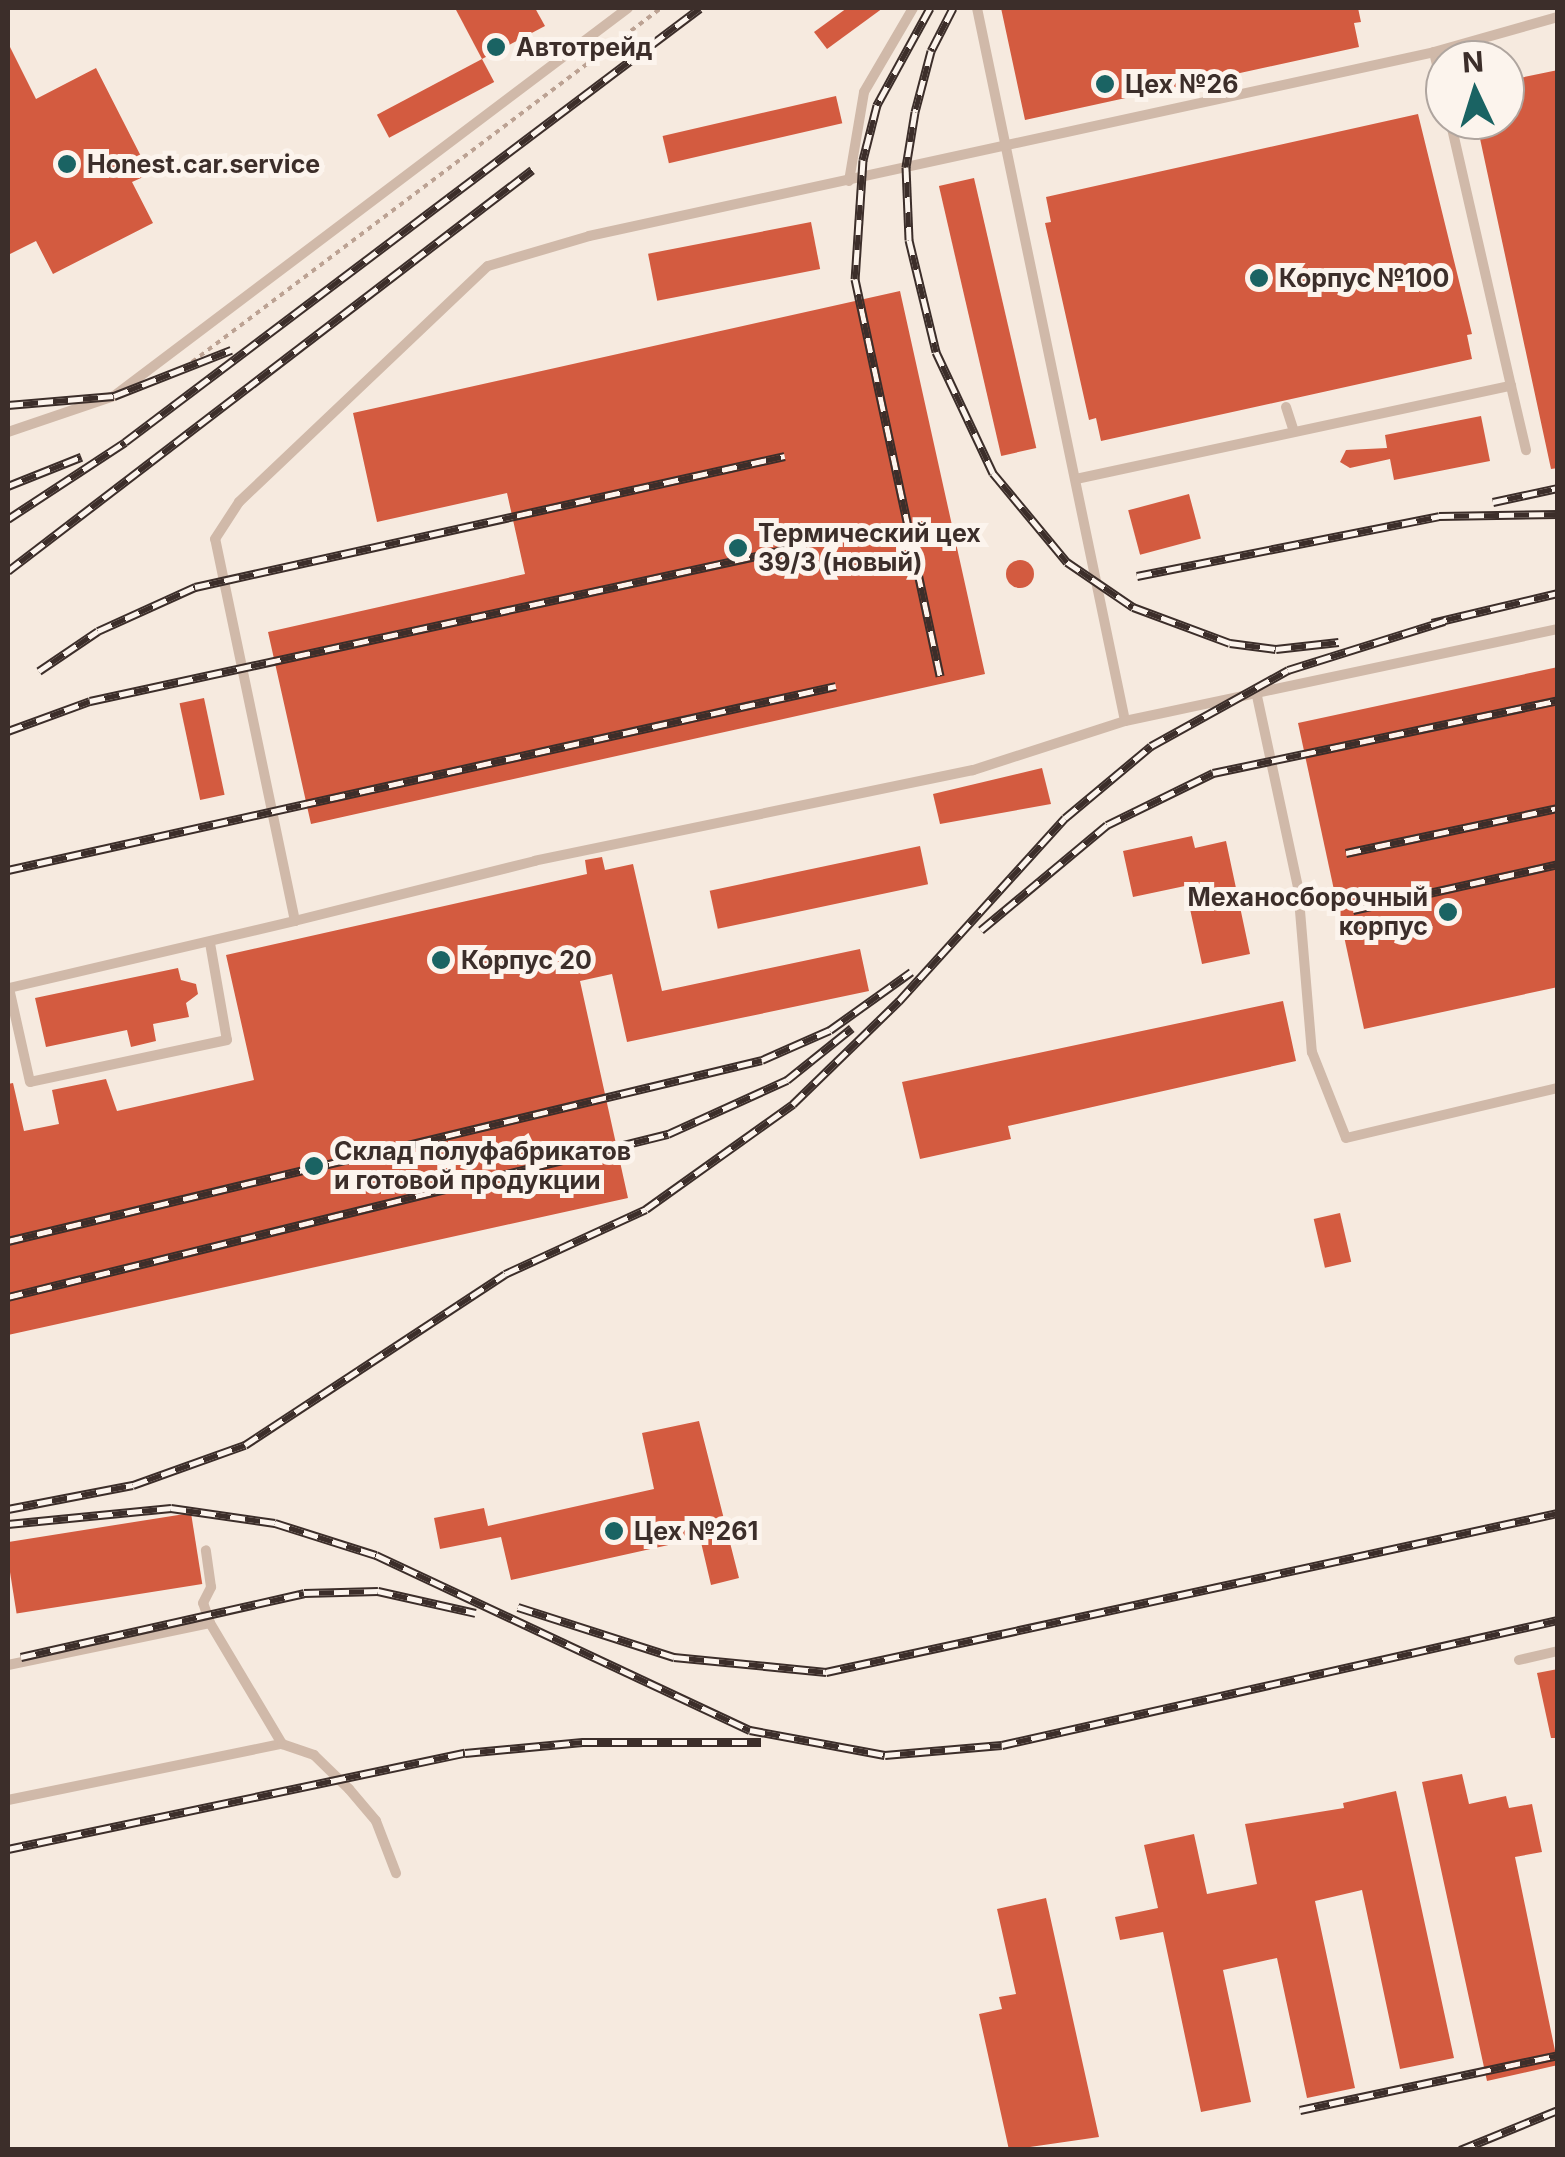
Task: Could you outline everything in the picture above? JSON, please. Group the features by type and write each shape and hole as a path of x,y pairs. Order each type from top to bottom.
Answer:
{"lane":[{"path":"8,432 114,396 628,8"},
{"path":"850,181 864,92 913,8"},
{"path":"976,8 1002,148 1076,478 1125,721"},
{"path":"1478,40 1558,18"},
{"path":"295,921 215,557 223,521 488,266 590,236 1425,54"},
{"path":"1455,140 1526,450"},
{"path":"1076,478 1511,386"},
{"path":"1286,407 1294,432"},
{"path":"210,944 227,1040 30,1082 9,988 210,944 535,861 973,770 1125,721 1558,630"},
{"path":"1256,696 1298,887 1312,1052 1346,1138 1558,1088"},
{"path":"206,1550 211,1587 203,1602 210,1623 282,1744"},
{"path":"8,1666 210,1623"},
{"path":"1519,1660 1558,1651"},
{"path":"8,1800 282,1744 314,1755 350,1789 376,1821 396,1873"}],"path":[{"path":"184,368 661,8"}],"building":[{"path":"455,8 535,8 545,26 482,59"},
{"path":"847,8 883,8 827,49 814,32"},
{"name":"Цех №26","path":"1001,8 1358,8 1361,22 1354,23 1359,47 1025,120"},
{"path":"8,43 36,99 96,68 150,174 132,182 153,223 53,274 36,241 8,255"},
{"path":"482,59 494,82 389,138 377,115"},
{"path":"1558,70 1558,468 1551,469 1480,140 1525,140 1525,77"},
{"path":"836,96 842,123 669,163 663,136"},
{"name":"Корпус №100","path":"1418,114 1472,334 1467,335 1472,359 1101,441 1096,418 1089,420 1045,223 1051,222 1046,197"},
{"path":"974,178 1036,448 1001,456 939,186"},
{"path":"811,222 820,269 657,301 648,254"},
{"name":"Термический цех 39/3 (новый)","path":"900,291 985,674 311,824 268,632 525,574 507,493 377,522 353,413"},
{"path":"1481,416 1490,461 1394,480 1390,459 1350,468 1340,462 1346,450 1387,448 1385,435"},
{"path":"1189,494 1201,538 1140,555 1128,510"},
{"path":"1020,560 1030,564 1034,574 1030,584 1020,588 1010,584 1006,574 1010,564"},
{"name":"Механосборочный корпус","path":"1558,667 1558,987 1364,1029 1298,723"},
{"path":"204,698 225,795 200,800 180,703"},
{"path":"1042,768 1051,804 940,824 933,794"},
{"path":"1192,836 1195,848 1226,841 1250,954 1202,964 1185,886 1133,897 1123,851"},
{"path":"920,846 928,884 718,929 710,891"},
{"name":"Склад полуфабрикатов и готовой продукции","path":"602,857 605,870 633,864 662,991 860,949 869,991 627,1042 612,974 580,981 628,1198 8,1335 8,1084 13,1083 24,1131 59,1124 52,1090 106,1079 117,1111 254,1080 226,955 587,874 585,860"},
{"path":"178,968 181,980 196,984 198,994 186,1003 189,1017 153,1024 156,1041 131,1047 127,1030 46,1047 35,998"},
{"path":"1283,1001 1296,1061 1008,1126 1011,1139 920,1159 902,1082"},
{"path":"1340,1213 1351,1262 1325,1268 1314,1219"},
{"name":"Цех №261","path":"699,1421 739,1578 711,1585 700,1538 511,1580 501,1537 440,1549 434,1518 484,1508 488,1526 654,1489 642,1433"},
{"path":"191,1513 202,1584 17,1614 8,1542"},
{"path":"1558,1669 1558,1738 1551,1738 1537,1673"},
{"path":"1462,1774 1469,1804 1506,1796 1509,1808 1532,1804 1542,1852 1515,1857 1558,2065 1487,2081 1422,1782"},
{"path":"1396,1791 1454,2058 1400,2069 1362,1890 1315,1901 1355,2088 1307,2098 1277,1958 1223,1970 1251,2102 1201,2112 1163,1932 1120,1940 1115,1917 1158,1908 1144,1845 1194,1834 1207,1894 1257,1884 1245,1824 1344,1808 1343,1803"},
{"path":"1046,1898 1099,2137 1009,2150 979,2014 1002,2009 999,1997 1016,1994 997,1909"}],"railway":[{"path":"8,519 125,442 700,8"},
{"path":"930,8 877,105 863,160 855,279 940,676"},
{"path":"953,8 931,51 915,112 906,167 909,240 936,352 993,473 1067,562 1133,607 1230,643 1276,649 1339,642"},
{"path":"8,571 532,170"},
{"path":"8,405 114,396 231,350"},
{"path":"39,671 98,631 195,587 785,456"},
{"path":"8,486 81,457"},
{"path":"1493,502 1558,488"},
{"path":"1137,576 1439,516 1558,514"},
{"path":"8,731 90,701 802,546"},
{"path":"1432,623 1558,593"},
{"path":"8,1509 133,1485 245,1445 505,1274 646,1209 793,1104 899,1001 1065,818 1151,746 1288,670 1444,621"},
{"path":"8,870 836,686"},
{"path":"981,930 1107,825 1213,773 1558,700"},
{"path":"1346,853 1558,808"},
{"path":"1353,910 1558,864"},
{"path":"8,1241 762,1060 830,1030 911,972"},
{"path":"8,1297 668,1134 787,1080 852,1028"},
{"path":"8,1524 171,1508 275,1523 376,1555 750,1730 885,1755 1002,1745 1558,1620"},
{"path":"518,1607 674,1657 826,1672 1558,1513"},
{"path":"21,1657 304,1593 378,1591 476,1613"},
{"path":"8,1849 465,1753 582,1742 761,1742"},
{"path":"1300,2110 1558,2055"},
{"path":"1460,2150 1558,2110"}],"place":[{"name":"Автотрейд","path":"496,47"},
{"name":"Цех №26","path":"1105,84"},
{"name":"Honest.car.service","path":"67,164"},
{"name":"Корпус №100","path":"1259,278"},
{"name":"Термический цех 39/3 (новый)","path":"738,548"},
{"name":"Механосборочный корпус","path":"1448,912"},
{"name":"Корпус 20","path":"441,960"},
{"name":"Склад полуфабрикатов и готовой продукции","path":"314,1166"},
{"name":"Цех №261","path":"614,1531"}]}
